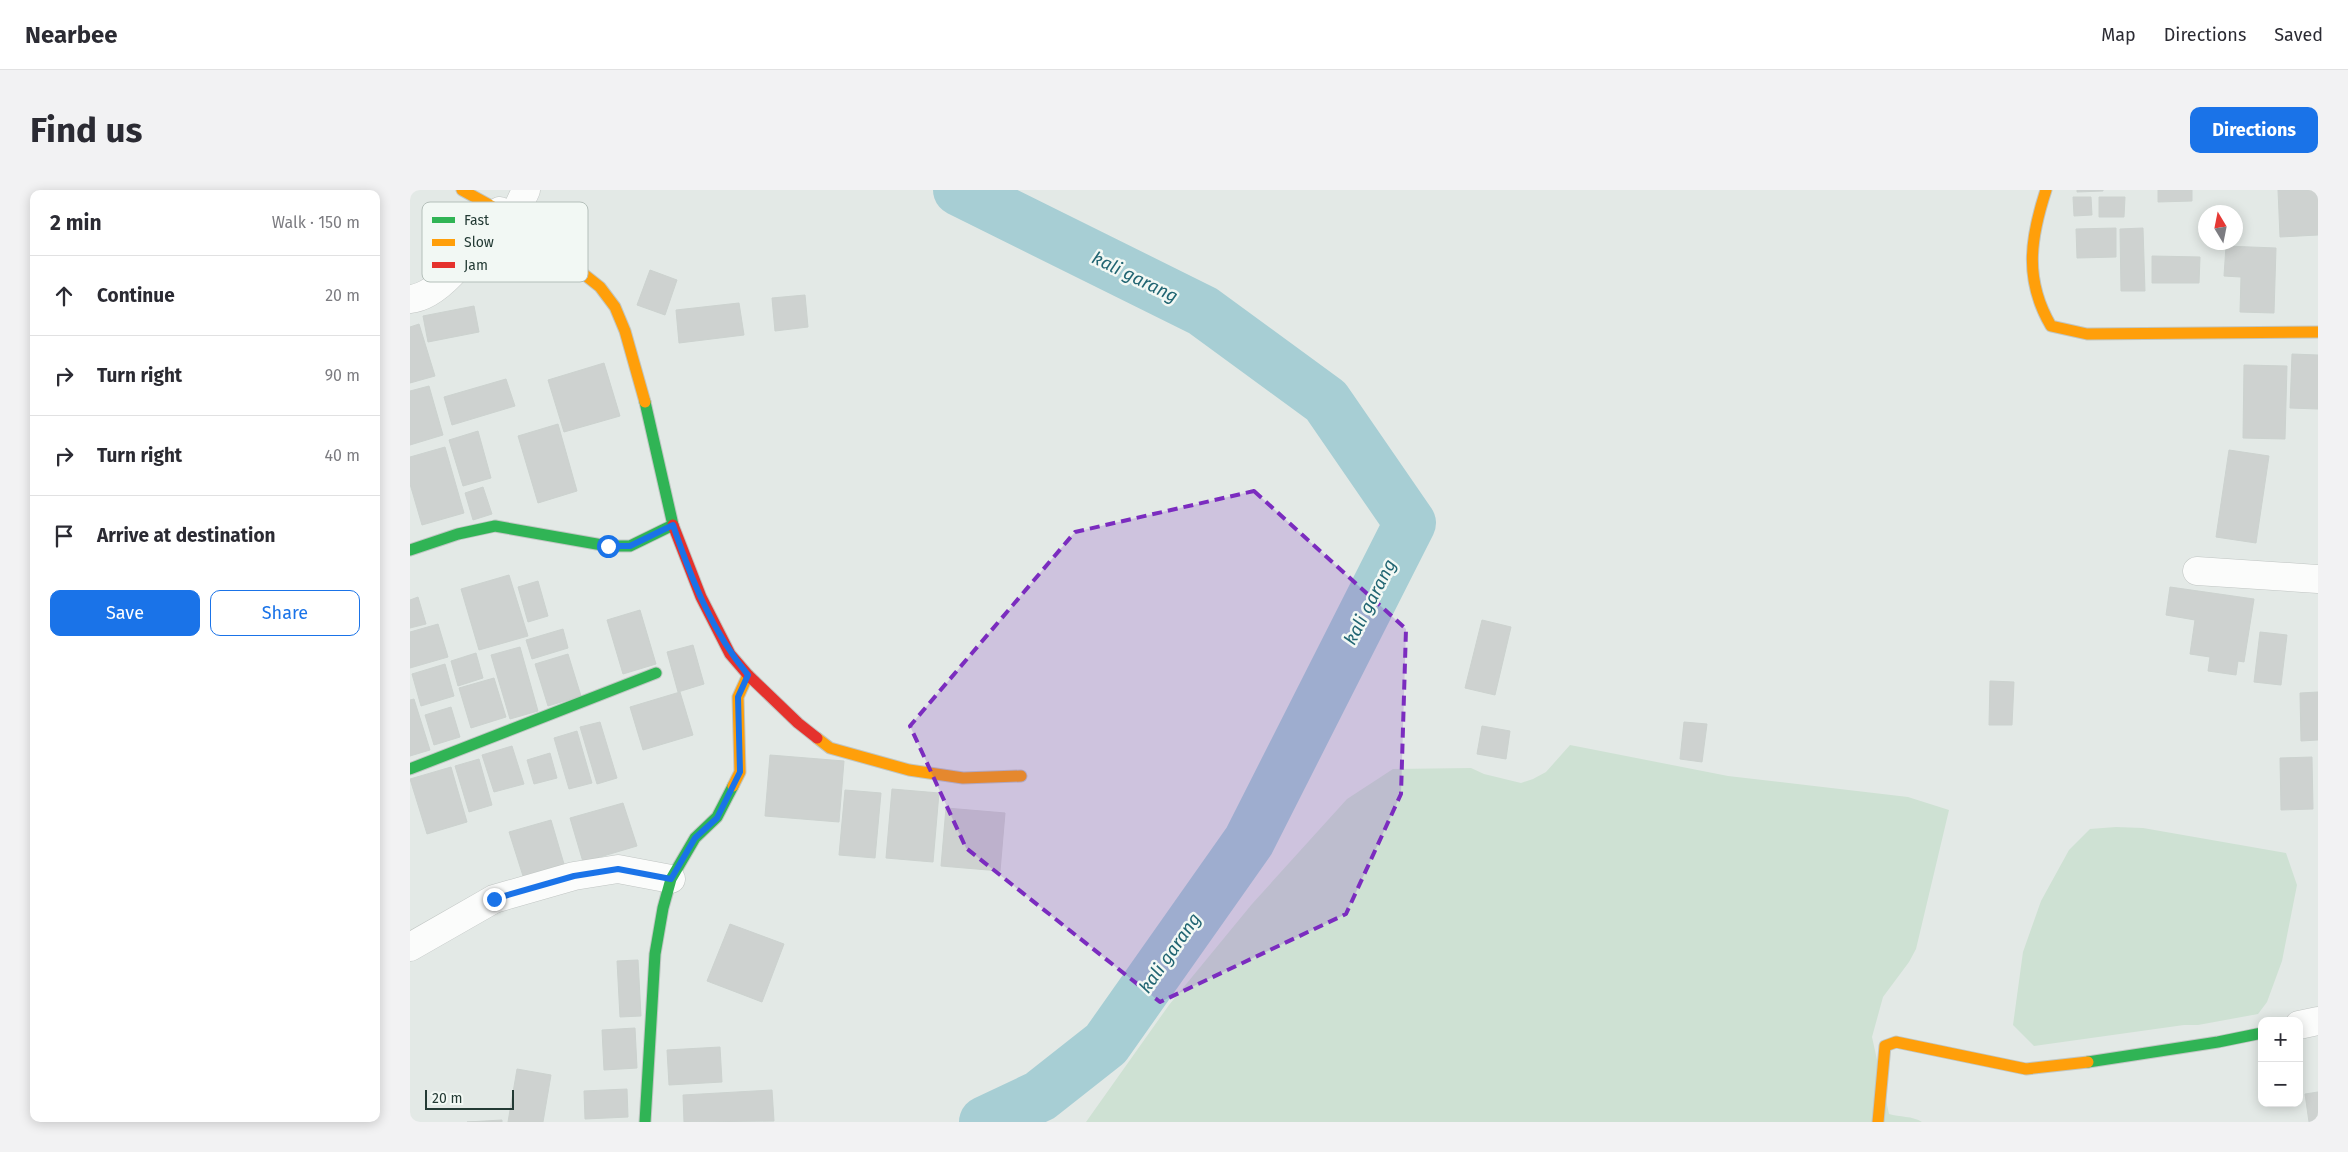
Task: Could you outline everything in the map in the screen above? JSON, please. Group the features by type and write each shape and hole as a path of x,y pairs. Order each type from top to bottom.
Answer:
{"street":[{"path":"462,190 483,202"},
{"path":"516,202 526,190"},
{"path":"2046,190 2039,211 2032,245 2032,288 2041,313 2051,326 2087,334 2318,332"},
{"path":"588,278 600,287 615,307 625,331 649,414 654,445 673,525 685,558 710,617 730,654 748,675 798,723 830,748 909,770 963,778 1021,776"},
{"path":"410,299 428,295 445,282"},
{"path":"410,550 458,534 495,526 608,546 630,546 673,525"},
{"path":"2197,572 2318,579"},
{"path":"410,769 656,673"},
{"path":"645,1122 655,954 663,908 671,879 695,838 717,818 740,772 738,697 748,675"},
{"path":"410,947 494,899 574,876 618,869 671,879"},
{"path":"2303,1023 2318,1020"},
{"path":"1878,1122 1885,1046 1896,1042 2026,1069 2106,1060 2258,1034"}],"highlighted area":[{"path":"1254,491 1406,629 1401,794 1346,914 1160,1002 966,848 910,726 1075,532"}],"green space":[{"path":"1570,745 1728,776 1908,797 1949,810 1916,949 1909,962 1883,997 1872,1037 1889,1114 1922,1122 1086,1122 1169,1005 1252,904 1347,799 1393,769 1471,768 1484,774 1521,783 1546,772"},
{"path":"2116,827 2143,828 2286,853 2297,885 2282,961 2267,1002 2258,1014 2198,1025 2184,1025 2034,1046 2013,1025 2023,952 2041,901 2069,850 2090,829"}],"building":[{"path":"2077,190 2103,190 2103,191 2077,192"},
{"path":"2158,190 2192,190 2192,201 2158,202"},
{"path":"2278,190 2318,190 2318,235 2280,237"},
{"path":"2073,197 2091,197 2092,215 2074,216"},
{"path":"2099,197 2125,197 2124,217 2099,217"},
{"path":"2116,228 2116,257 2077,258 2076,229"},
{"path":"2143,228 2145,291 2121,291 2120,229"},
{"path":"2243,247 2276,248 2274,313 2240,312 2241,277 2224,276 2226,250 2243,250"},
{"path":"2152,256 2200,257 2199,283 2152,283"},
{"path":"650,270 677,280 665,315 637,305"},
{"path":"805,295 808,327 775,331 772,298"},
{"path":"739,303 744,335 679,343 676,310"},
{"path":"474,306 479,332 428,342 423,316"},
{"path":"419,324 435,376 410,383 410,327"},
{"path":"2292,354 2318,355 2318,409 2290,408"},
{"path":"604,363 620,416 564,432 548,380"},
{"path":"2244,365 2287,366 2285,439 2243,438"},
{"path":"506,379 515,406 452,425 444,397"},
{"path":"429,386 443,435 410,445 410,391"},
{"path":"558,424 577,491 538,503 518,436"},
{"path":"478,431 491,478 463,486 449,440"},
{"path":"445,447 464,513 422,525 410,484 410,457"},
{"path":"2229,450 2269,456 2256,543 2216,537"},
{"path":"483,487 492,514 473,520 465,493"},
{"path":"509,575 528,636 479,650 461,589"},
{"path":"538,581 548,616 528,622 518,587"},
{"path":"2170,587 2254,599 2244,662 2238,661 2236,675 2208,671 2210,657 2190,654 2195,620 2166,615"},
{"path":"418,597 426,624 410,628 410,600"},
{"path":"640,610 656,664 623,674 607,620"},
{"path":"1482,620 1511,627 1495,695 1465,688"},
{"path":"438,624 448,657 410,668 410,632"},
{"path":"563,629 568,648 532,659 526,640"},
{"path":"2260,632 2287,635 2281,685 2254,682"},
{"path":"693,645 704,684 678,692 667,652"},
{"path":"520,647 538,711 510,719 491,655"},
{"path":"476,653 483,678 458,686 451,661"},
{"path":"568,654 581,696 548,706 535,664"},
{"path":"445,664 454,696 421,706 412,674"},
{"path":"494,678 506,717 471,728 459,688"},
{"path":"1990,681 2014,682 2012,725 1989,725"},
{"path":"680,692 693,735 643,750 630,707"},
{"path":"2318,692 2318,740 2301,741 2300,693"},
{"path":"414,699 430,750 410,756 410,700"},
{"path":"451,707 460,737 434,745 425,715"},
{"path":"600,722 617,778 597,784 580,727"},
{"path":"1684,722 1707,724 1702,762 1680,759"},
{"path":"1482,726 1510,731 1506,759 1477,754"},
{"path":"577,731 592,783 569,789 554,738"},
{"path":"512,746 524,784 494,792 482,755"},
{"path":"550,753 557,778 534,784 527,760"},
{"path":"770,755 844,761 839,822 765,816"},
{"path":"2312,757 2313,809 2281,810 2280,758"},
{"path":"479,759 492,805 469,812 455,766"},
{"path":"451,767 467,822 427,834 410,779"},
{"path":"892,789 939,793 933,862 886,858"},
{"path":"845,790 881,793 875,858 839,855"},
{"path":"623,803 637,846 583,862 570,818"},
{"path":"946,808 1005,813 1000,871 941,866"},
{"path":"551,820 564,864 523,876 509,832"},
{"path":"730,924 784,944 762,1002 707,981"},
{"path":"638,960 641,1016 620,1017 617,961"},
{"path":"635,1028 637,1068 604,1070 602,1030"},
{"path":"720,1047 722,1082 669,1085 667,1050"},
{"path":"517,1069 551,1075 543,1122 508,1122"},
{"path":"627,1089 628,1117 585,1119 584,1091"},
{"path":"772,1090 774,1121 684,1122 683,1095"},
{"path":"2318,1092 2318,1122 2309,1122 2305,1094"},
{"path":"502,1120 502,1122 467,1122"}],"waterway":[{"name":"kali garang","path":"959,190 1203,311 1326,401 1410,523 1249,841 1106,1044 1040,1096 985,1122"}],"traffic: fast":[{"path":"410,550 458,534 495,526 608,546 630,546 673,525 645,402"},
{"path":"410,769 656,673"},
{"path":"645,1122 655,954 663,908 671,879 695,838 717,817 733,786"},
{"path":"2088,1062 2218,1042 2258,1034"}],"traffic: slow":[{"path":"462,190 484,202"},
{"path":"2046,190 2036,225 2032,259 2033,276 2037,292 2042,309 2051,326 2087,334 2318,332"},
{"path":"588,277 600,287 615,307 625,331 645,402"},
{"path":"733,786 740,772 738,697 748,675"},
{"path":"817,738 830,748 909,770 963,778 1021,776"},
{"path":"1878,1122 1885,1046 1896,1042 2026,1069 2088,1062"}],"traffic: jam":[{"path":"673,525 701,597 730,654 748,675 798,723 817,738"}],"route":[{"path":"494,899 574,876 618,869 671,879 695,838 717,818 740,772 738,697 748,675 730,654 710,617 673,525 630,546 608,546"}]}
